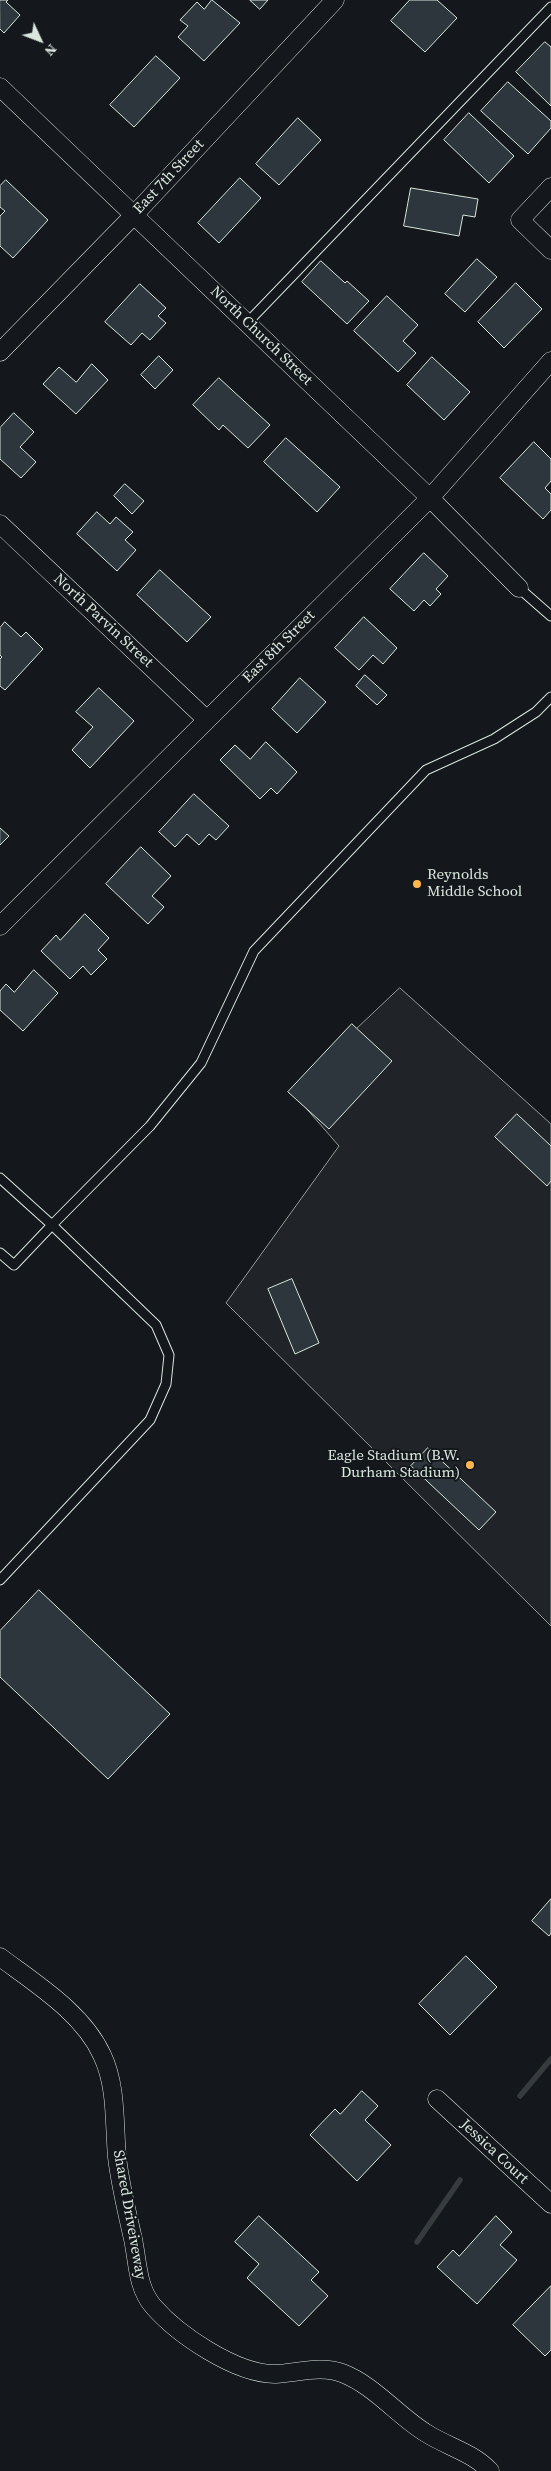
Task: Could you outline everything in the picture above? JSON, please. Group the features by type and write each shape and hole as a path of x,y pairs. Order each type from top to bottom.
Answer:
{"street":[{"name":"East 7th Street","path":"0,352 134,215 335,0"},
{"name":"North Church Street","path":"0,87 248,322 430,498 519,588"},
{"path":"551,188 520,220 551,250"},
{"name":"East 8th Street","path":"0,926 430,498 551,361"},
{"name":"North Parvin Street","path":"0,524 206,719"},
{"name":"Shared Driveiveway","path":"0,1957 39,1987 80,2023 102,2055 109,2074 120,2176 137,2259 140,2284 145,2295 164,2318 208,2349 243,2368 260,2373 314,2370 343,2373 358,2381 426,2433 477,2458 490,2471"},
{"name":"Jessica Court","path":"437,2099 551,2204"}],"lane":[{"path":"248,322 551,7"},
{"path":"519,588 551,616"},
{"path":"0,1253 14,1265 52,1224 150,1126 200,1064 254,951 426,770 494,739 536,712 551,697"},
{"path":"0,1178 52,1224 156,1325 169,1355 166,1384 150,1420 0,1580"}],"shaded area":[{"name":"Eagle Stadium (B.W. Durham Stadium)","path":"400,988 551,1124 551,1626 226,1303 339,1146 291,1091"}],"building":[{"path":"0,0 8,0 6,2 20,15 4,33 0,29"},
{"path":"212,0 240,23 204,61 178,37 188,26 180,20 197,2 204,9"},
{"path":"250,0 268,0 260,9"},
{"path":"410,0 437,0 457,18 425,52 391,21"},
{"path":"545,42 551,47 551,106 516,72"},
{"path":"156,56 180,78 134,127 110,105"},
{"path":"508,82 551,121 551,128 528,154 481,111"},
{"path":"469,113 514,156 489,183 444,140"},
{"path":"298,118 321,140 279,185 256,164"},
{"path":"240,178 261,198 219,243 198,223"},
{"path":"6,180 48,220 13,258 0,246 0,216 5,211 0,207 0,186"},
{"path":"411,188 478,199 475,217 463,215 459,236 404,226"},
{"path":"477,259 497,277 465,312 445,294"},
{"path":"321,261 345,283 347,281 369,301 347,324 302,282"},
{"path":"516,283 542,309 504,348 478,322"},
{"path":"140,284 166,308 158,316 166,323 150,340 142,333 131,345 105,322"},
{"path":"387,296 418,325 403,341 416,353 398,372 354,331"},
{"path":"159,356 173,370 155,389 141,375"},
{"path":"432,357 470,392 444,420 407,385"},
{"path":"92,364 108,380 76,414 43,384 59,367 76,382"},
{"path":"219,378 270,425 248,448 223,425 219,430 193,405"},
{"path":"14,413 34,432 20,447 36,462 21,478 0,459 0,428"},
{"path":"286,438 340,487 317,512 264,462"},
{"path":"534,442 551,459 551,481 545,488 551,494 551,510 543,519 500,478"},
{"path":"125,484 144,501 132,514 114,496"},
{"path":"97,512 110,524 116,517 133,532 125,540 136,550 117,571 77,534"},
{"path":"424,553 448,576 436,589 441,594 430,606 424,600 414,611 390,589"},
{"path":"160,570 211,617 187,642 137,595"},
{"path":"364,617 397,648 383,664 373,655 359,670 335,648"},
{"path":"5,622 21,637 26,632 43,649 5,690 0,686 0,659 2,657 0,655 0,628"},
{"path":"365,675 387,695 377,705 356,686"},
{"path":"300,678 326,702 297,733 272,709"},
{"path":"99,688 134,721 90,768 72,750 93,727 76,712"},
{"path":"266,742 297,772 277,794 271,788 260,799 220,760 235,745 250,759"},
{"path":"194,794 229,826 216,840 209,834 199,845 187,834 175,847 159,832"},
{"path":"0,828 9,836 0,845"},
{"path":"141,847 171,876 152,896 164,907 148,924 106,884"},
{"path":"85,914 109,938 98,950 107,959 91,975 83,966 70,979 41,951 56,935 60,940"},
{"path":"34,970 58,993 23,1031 0,1010 0,991 6,984 14,992"},
{"path":"352,1024 392,1061 329,1129 288,1092"},
{"path":"517,1114 551,1146 551,1181 547,1186 495,1137"},
{"path":"292,1279 319,1343 295,1354 268,1289"},
{"path":"428,1448 496,1512 479,1530 411,1466"},
{"path":"39,1590 170,1714 108,1779 0,1677 0,1631"},
{"path":"551,1899 551,1933 549,1936 532,1921"},
{"path":"466,1956 497,1987 450,2035 419,2004"},
{"path":"362,2091 378,2106 365,2120 391,2145 357,2181 310,2135 335,2109 340,2114"},
{"path":"259,2216 319,2272 311,2280 328,2296 299,2326 247,2278 259,2264 235,2242"},
{"path":"496,2216 512,2232 500,2245 517,2260 477,2304 437,2267 453,2250 459,2256"},
{"path":"551,2286 551,2350 545,2356 513,2325"}],"waterway":[{"path":"520,2096 551,2059"},
{"path":"417,2242 460,2180"}],"place":[{"name":"Reynolds Middle School","path":"417,884"},
{"name":"Eagle Stadium (B.W. Durham Stadium)","path":"470,1465"}]}
